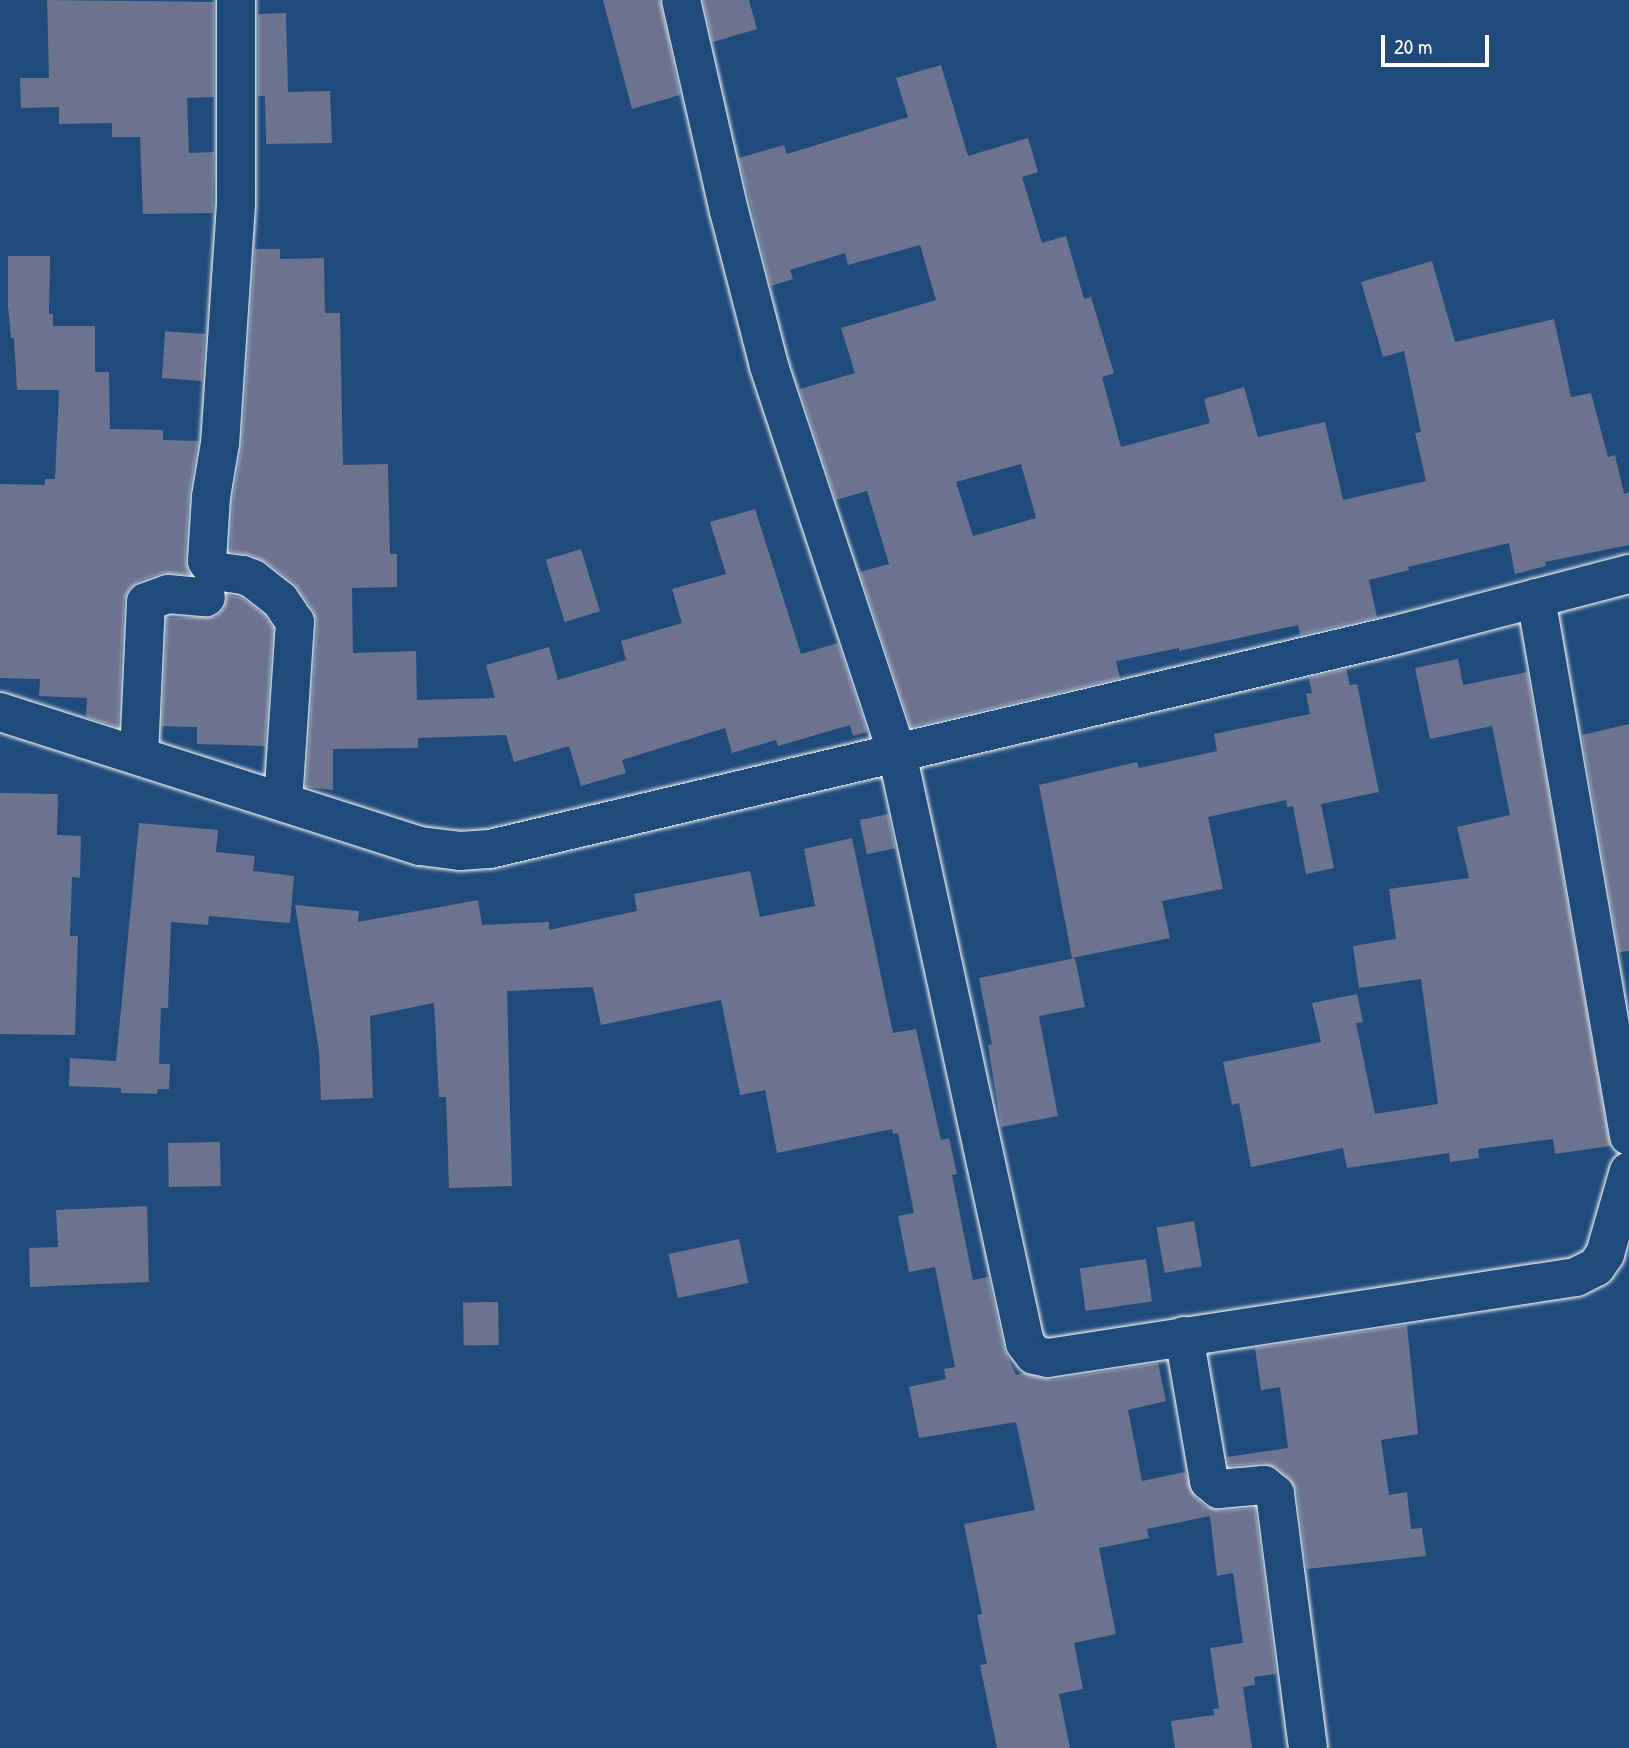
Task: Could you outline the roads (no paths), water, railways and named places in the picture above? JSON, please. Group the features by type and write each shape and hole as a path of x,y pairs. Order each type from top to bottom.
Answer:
{"street":[{"path":"236,0 236,204 220,443 211,497 207,561 214,571 253,579 280,600 295,622 283,802"},
{"path":"681,0 729,211 769,366 897,753 1025,1343 1034,1355 1048,1358 1576,1277 1596,1267 1605,1254 1629,1171"},
{"path":"0,712 420,846 470,850 537,838 1392,636 1629,574"},
{"path":"139,756 146,602 168,594 206,597"},
{"path":"1536,598 1629,1136"},
{"path":"1184,1336 1209,1481 1219,1489 1264,1485 1275,1493 1308,1748"}]}
